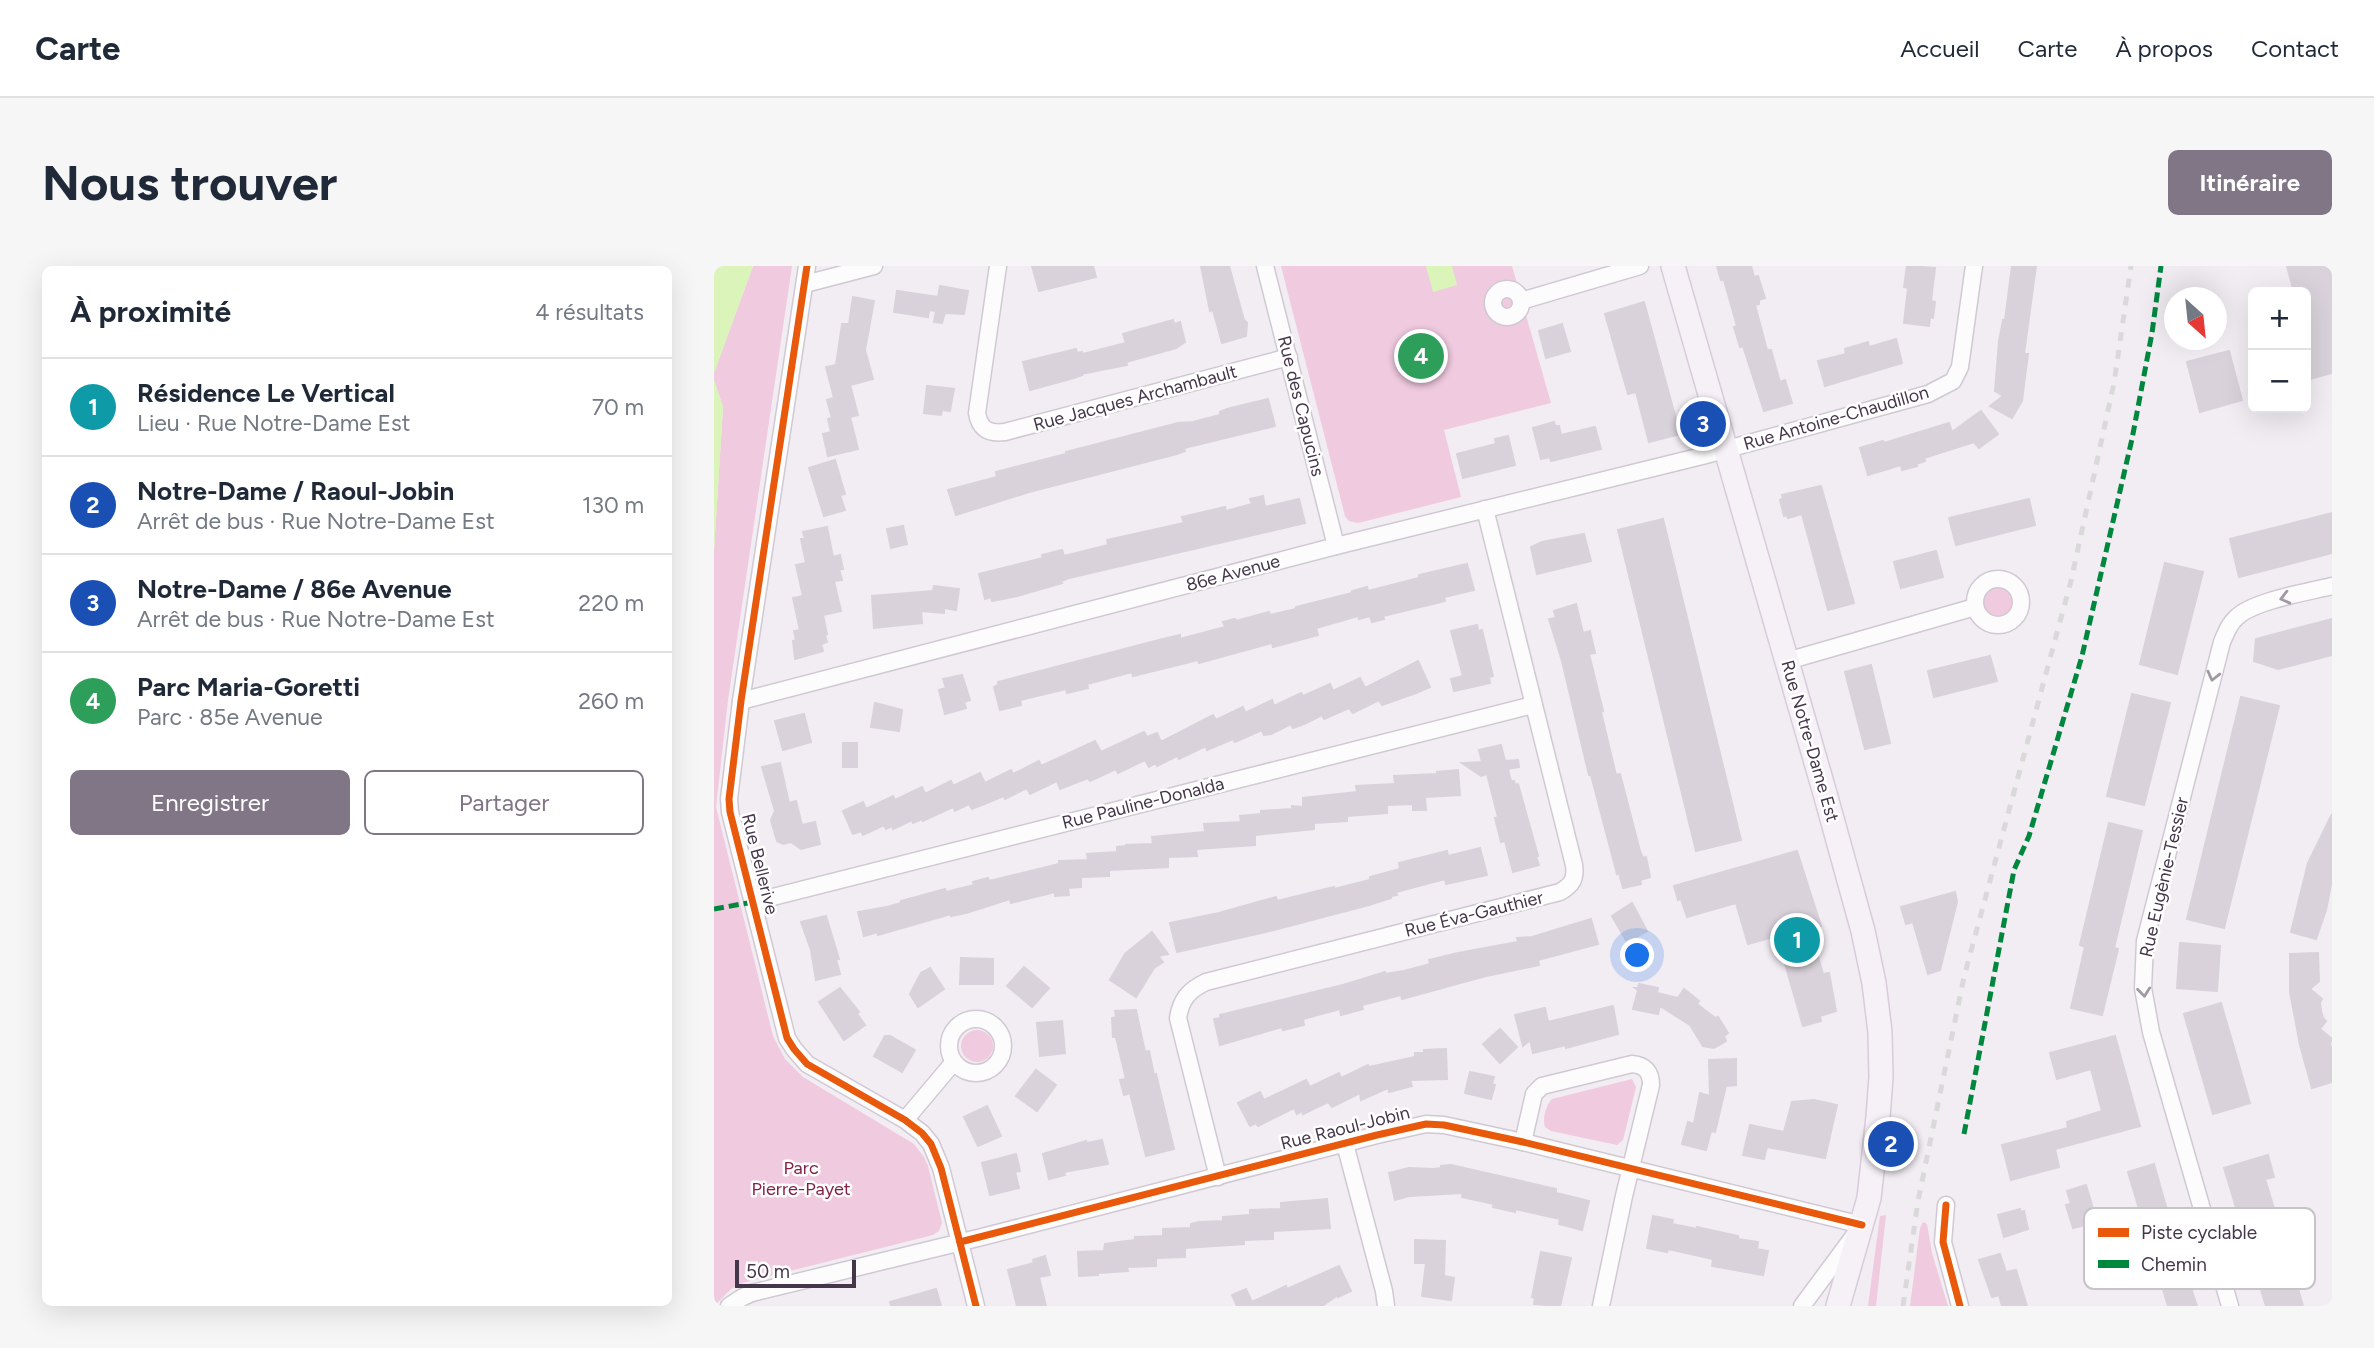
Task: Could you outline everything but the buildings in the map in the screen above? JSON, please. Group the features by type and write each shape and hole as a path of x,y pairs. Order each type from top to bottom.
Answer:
{"main road":[{"name":"Rue Notre-Dame Est","path":"1673,266 1863,931 1874,983 1880,1032 1881,1077 1869,1198 1838,1306"},
{"name":"Rue Notre-Dame Est","path":"1855,1306 1863,1225"}],"street":[{"name":"Rue Bellerive","path":"807,266 741,701 729,806 784,1026 793,1049 817,1070 905,1120 922,1133 937,1154 976,1306"},
{"path":"805,284 874,266"},
{"name":"Rue Jacques Archambault","path":"998,266 977,413 982,428 988,432 1005,432 1289,357"},
{"name":"Rue des Capucins","path":"1265,266 1336,546"},
{"path":"1521,301 1640,266"},
{"name":"Rue Antoine-Chaudillon","path":"1726,449 1928,394 1947,386 1953,381 1960,367 1974,266"},
{"name":"86e Avenue","path":"741,701 1336,546 1726,449"},
{"name":"Rue Éva-Gauthier","path":"1218,1177 1178,1018 1185,996 1194,987 1560,892 1573,882 1576,873 1485,509"},
{"name":"Rue Eugènie-Tessier","path":"2202,1208 2151,1031 2143,988 2145,941 2222,642 2234,619 2252,607 2332,586"},
{"path":"1787,660 1975,607"},
{"name":"Rue Pauline-Donalda","path":"753,902 1533,705"},
{"path":"905,1120 953,1063"},
{"path":"1523,1142 1534,1094 1542,1086 1632,1064 1639,1064 1649,1072 1651,1085 1601,1306"},
{"name":"Rue Raoul-Jobin","path":"729,1306 752,1293 1416,1126 1434,1124 1523,1142 1863,1225"},
{"path":"1345,1144 1386,1306"},
{"path":"1946,1205 1943,1242 1960,1306"},
{"path":"1802,1306 1863,1225"},
{"name":"Rue Eugènie-Tessier","path":"2225,1289 2230,1306"}],"green space":[{"name":"Parc Pierre-Payet","path":"753,266 792,266 728,700 716,807 773,1036 785,1059 803,1077 914,1144 928,1166 942,1223 939,1231 933,1235 742,1283 731,1289 714,1306 714,551 723,407 714,373"},
{"path":"1281,266 1512,266 1551,403 1444,430 1461,497 1358,523 1349,521 1345,516"},
{"path":"1997,587 2008,591 2012,602 2008,613 1997,617 1986,613 1982,602 1986,591"},
{"path":"977,1030 988,1035 993,1046 988,1057 977,1062 966,1057 961,1046 966,1035"},
{"path":"1632,1079 1636,1087 1623,1140 1617,1145 1551,1131 1545,1127 1545,1112 1552,1099"},
{"path":"1886,1215 1876,1306 1868,1306 1880,1216"},
{"path":"1923,1222 1927,1224 1932,1253 1948,1306 1910,1306"}],"shaded area":[{"path":"714,266 753,266 714,373"},
{"path":"1426,266 1452,266 1457,285 1433,292"},
{"path":"714,380 723,407 714,551"}],"railway":[{"path":"1903,1306 1918,1201 1964,977 2071,581 2114,383 2131,266"}],"marked path":[{"path":"1964,1134 2014,870 2029,836 2082,656 2132,439 2152,333 2161,266"},
{"path":"714,909 753,902"}],"cycle path":[{"path":"807,266 741,701 729,799 730,812 787,1038 807,1064 905,1120 931,1144 941,1168 976,1306"},
{"path":"960,1242 1426,1124 1444,1125 1523,1142 1862,1225"},
{"path":"1946,1205 1943,1242 1960,1306"}],"place":[{"name":"Parc Maria-Goretti","path":"1421,356"},
{"name":"Notre-Dame / 86e Avenue","path":"1703,424"},
{"name":"Résidence Le Vertical","path":"1797,940"},
{"name":"Notre-Dame / Raoul-Jobin","path":"1891,1144"}]}
